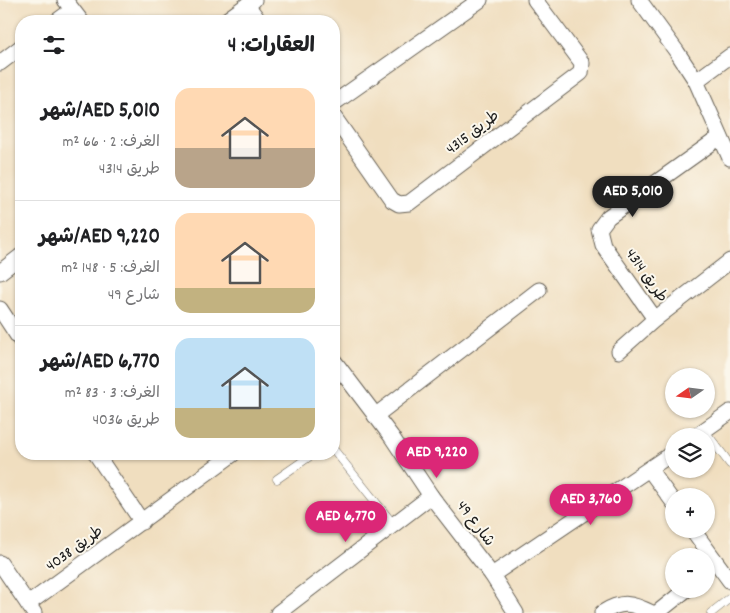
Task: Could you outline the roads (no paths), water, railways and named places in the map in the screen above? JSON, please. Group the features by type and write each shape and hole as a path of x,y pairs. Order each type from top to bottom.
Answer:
{"street":[{"path":"340,99 480,0"},
{"name":"طريق 4315","path":"340,126 392,200 399,204 409,203 581,73 582,63 535,0"},
{"path":"639,0 696,81 730,158"},
{"path":"233,15 250,3 256,15"},
{"path":"0,63 15,52"},
{"path":"696,81 730,56"},
{"name":"طريق 4314","path":"656,319 603,245 598,229 608,217 720,138"},
{"path":"0,272 15,261"},
{"name":"طريق 4314","path":"619,351 656,319 730,261"},
{"path":"375,416 539,290"},
{"path":"0,310 15,332"},
{"name":"شارع 49","path":"340,376 391,436 431,496 492,575 516,613"},
{"path":"707,428 730,412"},
{"path":"492,575 665,458"},
{"path":"100,460 142,522"},
{"name":"طريق 4038","path":"31,608 225,460"},
{"path":"649,469 665,491"},
{"path":"278,613 431,496"},
{"path":"0,563 31,608"},
{"path":"715,571 730,581"},
{"path":"657,613 676,598"},
{"path":"602,613 617,605 626,603 652,613"}],"lane":[{"path":"715,448 730,464"},
{"path":"340,458 394,525"},
{"path":"277,479 304,460"},
{"path":"711,613 730,598"}]}
